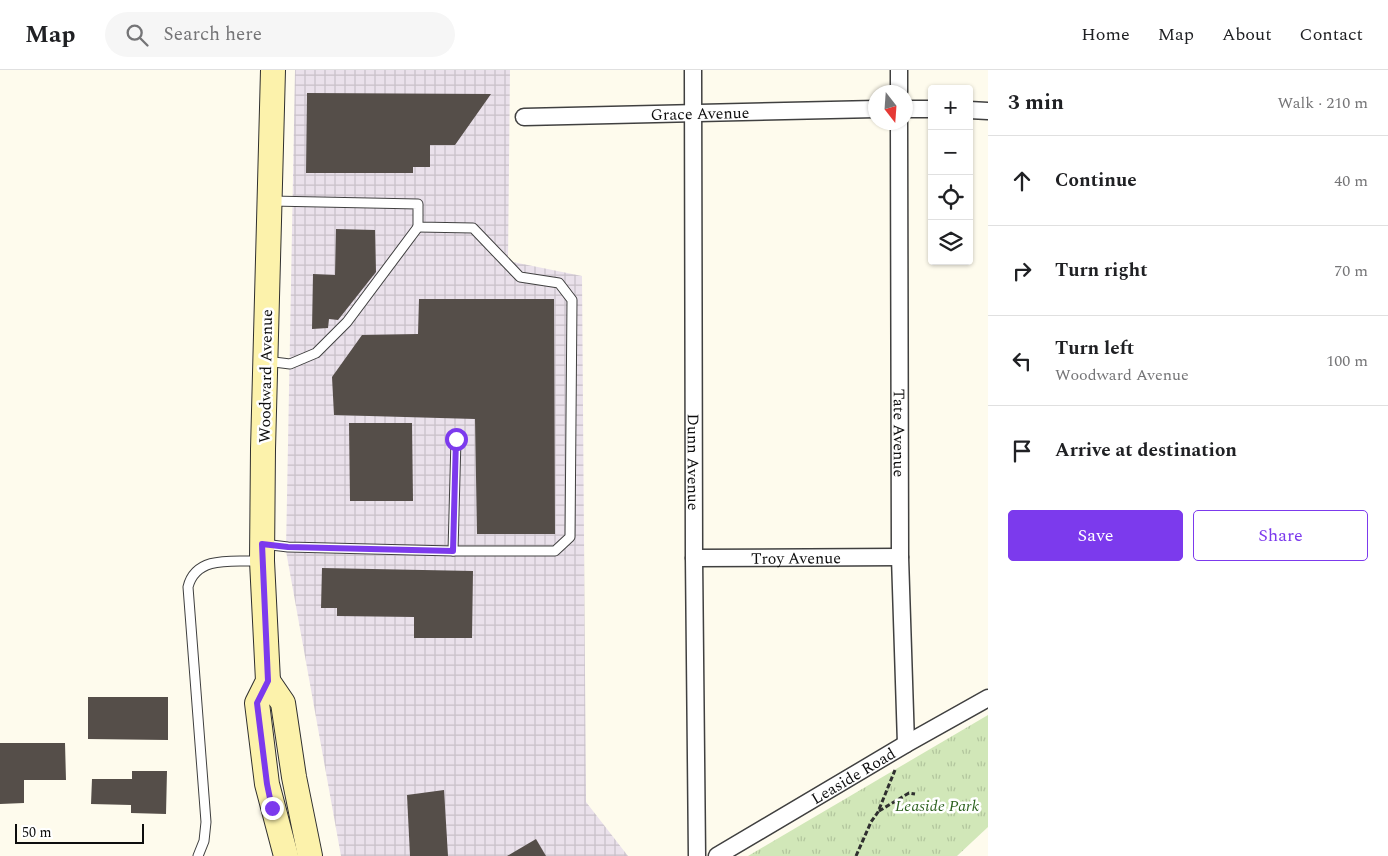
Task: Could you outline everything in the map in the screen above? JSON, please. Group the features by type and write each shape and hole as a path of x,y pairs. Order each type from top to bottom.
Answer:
{"main road":[{"name":"Woodward Avenue","path":"273,70 262,553 268,681 257,703 267,784 286,856"},
{"path":"268,681 283,703 294,777 310,856"}],"street":[{"name":"Dunn Avenue","path":"693,70 694,558 698,856"},
{"path":"899,70 899,85"},
{"name":"Grace Avenue","path":"524,117 868,109"},
{"path":"913,109 928,109"},
{"path":"973,110 988,111"},
{"name":"Tate Avenue","path":"899,130 900,557 906,744"},
{"name":"Troy Avenue","path":"694,558 900,557"},
{"name":"Leaside Road","path":"717,856 906,744 988,698"}],"lane":[{"path":"266,361 290,364 316,353 347,322 418,227 418,204 270,200"},
{"path":"198,856 204,841 206,822 188,587 196,571 208,564 288,547 453,551 555,551 570,537 572,300 560,283 520,277 472,228 418,227"},
{"path":"453,551 456,439"}],"path":[{"path":"856,856 870,822 878,812 906,744"},
{"path":"878,812 909,792 915,794"}],"shaded area":[{"path":"295,70 510,70 508,261 582,276 586,802 628,856 341,856 286,551"}],"green space":[{"name":"Leaside Park","path":"988,715 988,827 957,856 748,856"}],"building":[{"path":"307,93 491,94 455,145 430,145 430,167 413,167 413,173 306,173"},
{"path":"336,229 375,230 376,272 338,320 329,319 328,328 312,329 313,274 335,275"},
{"path":"419,299 554,299 555,534 477,534 475,419 334,415 332,377 362,335 418,334"},
{"path":"349,423 412,423 413,501 350,501"},
{"path":"322,568 473,571 472,638 414,638 414,617 337,616 337,608 321,608"},
{"path":"88,697 168,697 168,740 88,739"},
{"path":"0,743 65,743 66,780 24,780 24,803 0,804"},
{"path":"132,771 167,771 166,814 131,813 131,805 91,804 92,779 132,779"},
{"path":"444,790 448,856 410,856 407,795"},
{"path":"536,839 546,856 507,856"}],"route":[{"path":"272,808 267,784 257,703 268,681 262,544 288,547 453,551 456,439"}]}
